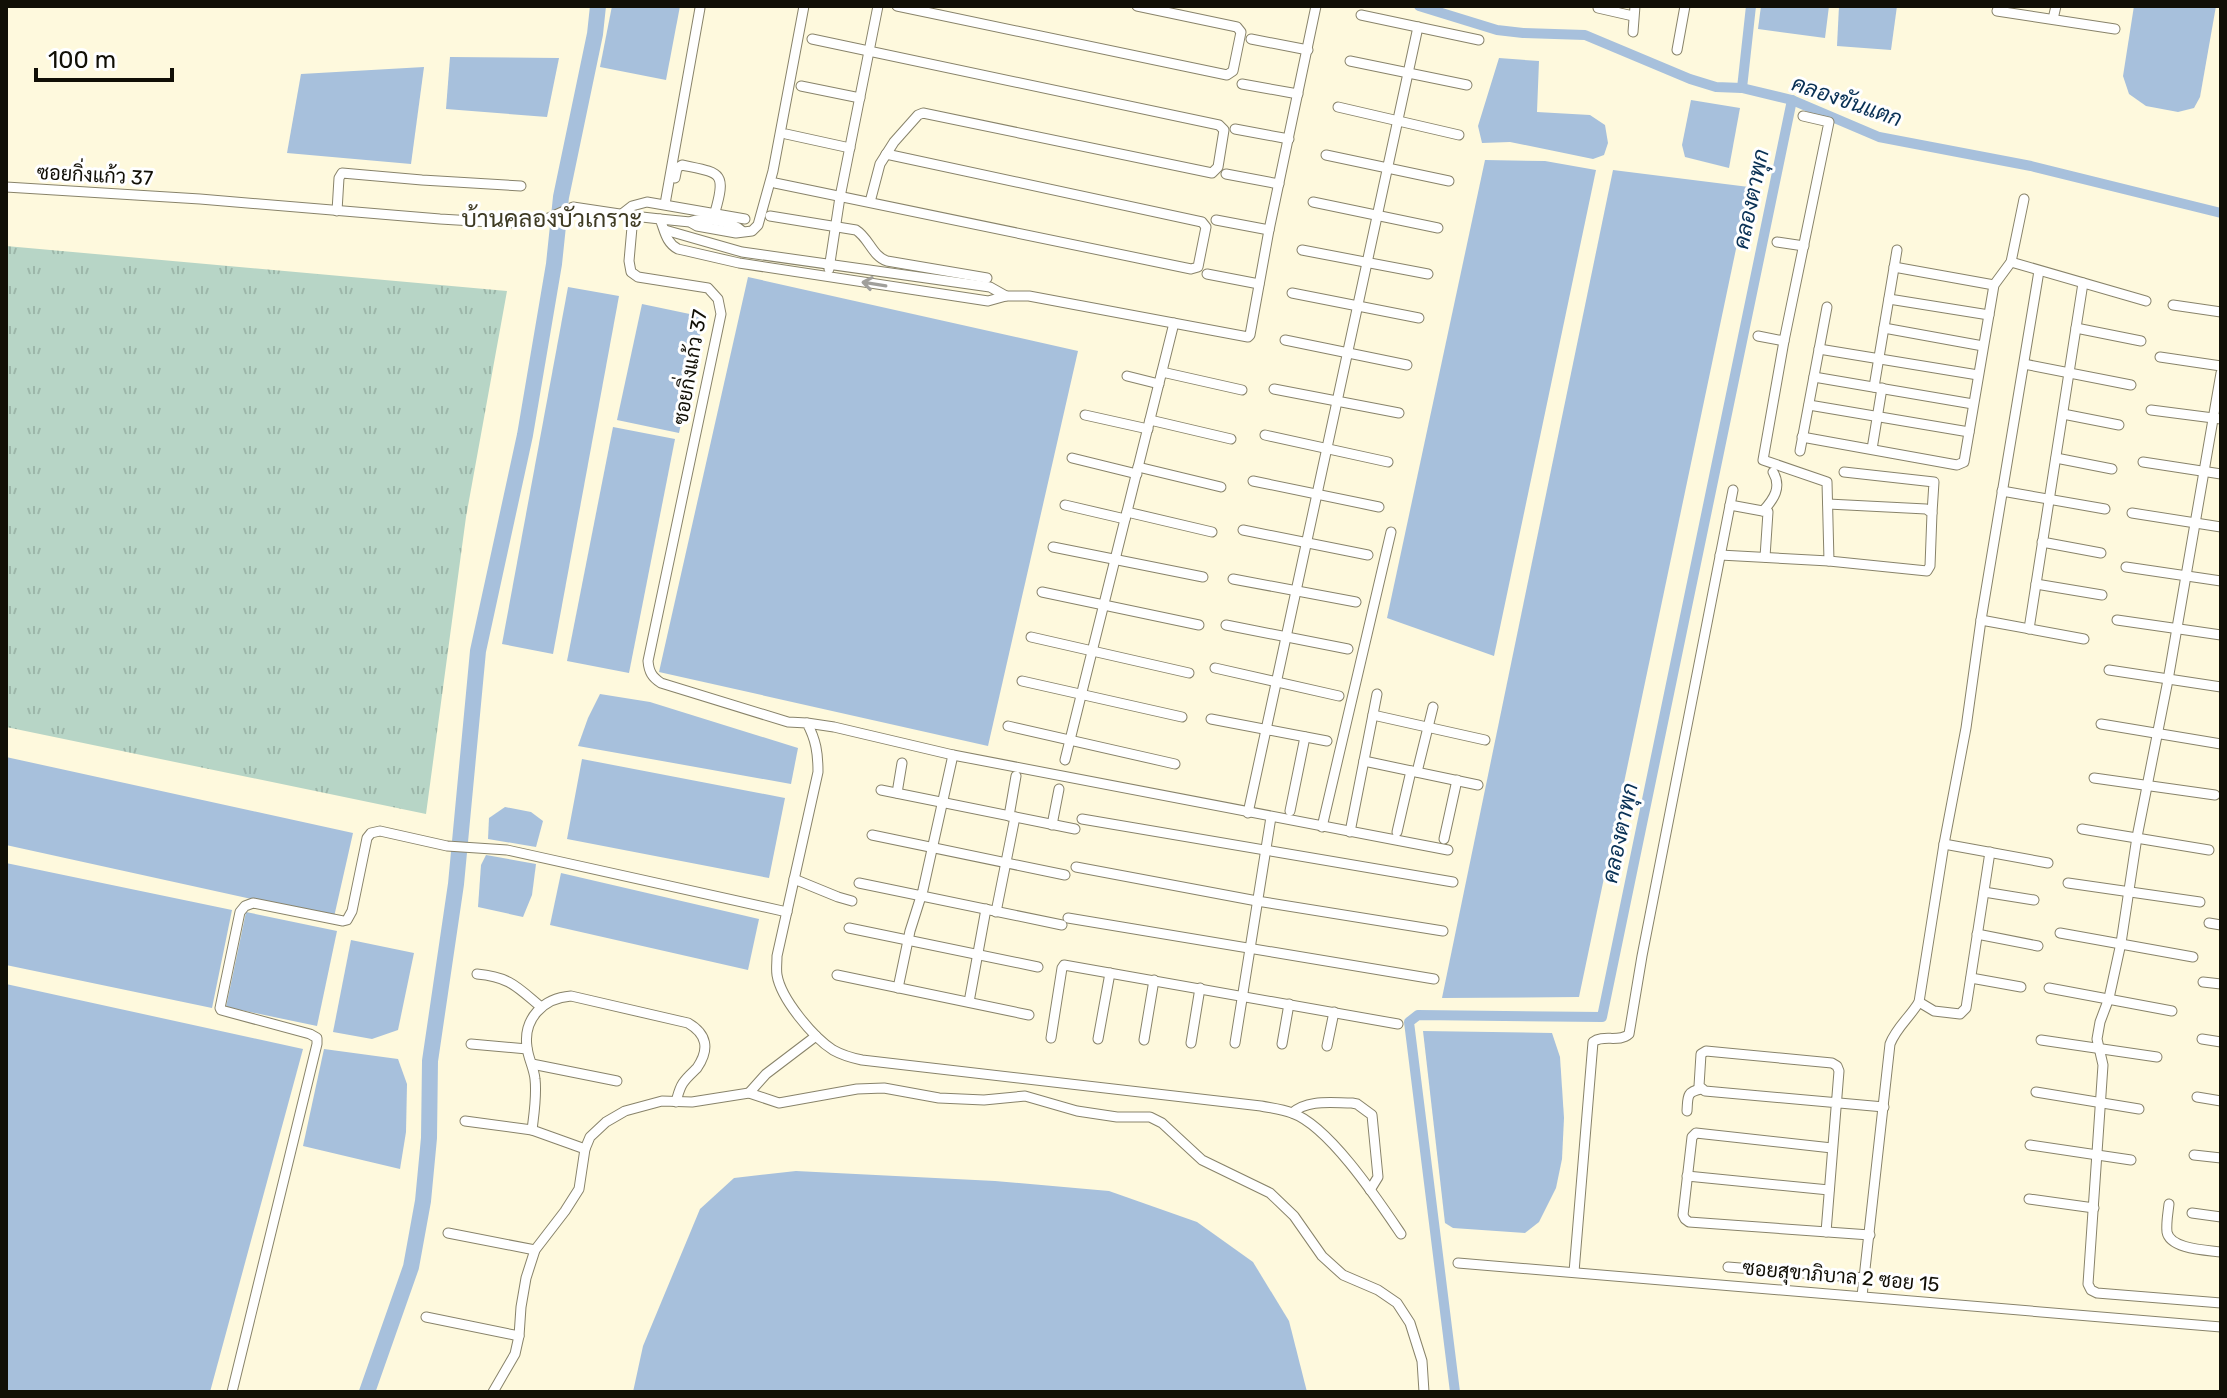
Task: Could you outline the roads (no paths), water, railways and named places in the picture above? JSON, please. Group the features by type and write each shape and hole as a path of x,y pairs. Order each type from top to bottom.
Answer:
{"street":[{"path":"628,215 690,222 736,233 752,231 758,225 767,195 804,6"},
{"path":"828,276 840,197 878,6"},
{"path":"897,6 1227,75 1233,71 1241,32 1239,29 1137,6"},
{"path":"660,219 671,246 739,263 988,301 1006,296 1029,296 1248,337 1316,6"},
{"path":"1677,50 1685,6"},
{"path":"2053,19 2056,6"},
{"path":"667,204 700,8"},
{"path":"1598,8 1634,11 1633,32"},
{"path":"1997,11 2115,29"},
{"path":"1361,15 1479,40"},
{"path":"1248,813 1418,27"},
{"path":"812,39 1219,125 1224,130 1218,167 1212,173 930,113 918,115 894,142 880,164 870,202"},
{"path":"1251,39 1308,50"},
{"path":"1350,61 1467,85"},
{"path":"1242,84 1298,94"},
{"path":"801,86 860,98"},
{"path":"1338,107 1459,135"},
{"path":"1803,116 1829,122 1763,460 1827,482 1829,561"},
{"path":"1235,129 1289,139"},
{"path":"786,134 850,148"},
{"path":"775,183 1191,269 1198,267 1206,227 1202,222 886,154"},
{"path":"1326,155 1449,181"},
{"path":"667,204 677,168 682,165 713,171 721,190 707,214"},
{"path":"337,211 342,173 521,186"},
{"path":"1226,174 1279,184"},
{"name":"ซอยกิ่งแก้ว 37","path":"6,187 507,223 544,220 573,207 628,215 631,272 638,277 708,288 718,299 721,314 648,661 649,669 661,683 788,722 807,723"},
{"path":"1802,437 1957,465 1964,462 1994,285 2011,262 2024,199"},
{"path":"1313,202 1438,228"},
{"path":"628,215 639,203 667,204 707,214 737,225 742,231"},
{"path":"690,222 707,214 745,219"},
{"path":"770,216 856,230 863,234 879,258 987,278"},
{"path":"1216,220 1269,230"},
{"path":"665,230 742,252 990,287 1006,296"},
{"path":"1777,242 1804,246"},
{"path":"721,259 724,248"},
{"path":"1302,250 1428,274"},
{"path":"1872,449 1878,416 1879,358 1897,250"},
{"path":"739,263 742,252"},
{"path":"2011,262 2146,301"},
{"path":"1894,267 1994,285"},
{"path":"1862,1296 1890,1044 1919,1002 2039,271"},
{"path":"1207,274 1259,284"},
{"path":"911,290 914,276"},
{"path":"2029,629 2083,283"},
{"path":"1292,293 1419,318"},
{"path":"1889,299 1989,315"},
{"path":"2173,305 2221,312"},
{"path":"1800,451 1827,307"},
{"path":"1065,760 1174,323"},
{"path":"1884,328 1983,346"},
{"path":"2076,328 2141,341"},
{"path":"1758,336 1784,341"},
{"path":"1285,340 1407,365"},
{"path":"1819,349 1978,375"},
{"path":"2160,357 2221,366"},
{"path":"2024,364 2131,385"},
{"path":"1162,372 1242,390"},
{"path":"2221,373 2217,419 2194,523 2121,943 2097,1039 2103,1065 2088,1284 2097,1293 2221,1303"},
{"path":"1127,376 1159,384"},
{"path":"1814,377 1973,404"},
{"path":"1274,389 1399,413"},
{"path":"1809,405 1969,432"},
{"path":"2151,410 2217,419"},
{"path":"2063,414 2119,425"},
{"path":"1085,415 1231,439"},
{"path":"1265,435 1388,462"},
{"path":"1072,458 1221,487"},
{"path":"2056,458 2112,469"},
{"path":"2143,462 2221,474"},
{"path":"1763,511 1776,495 1777,478 1773,472"},
{"path":"1720,555 1829,561 1927,571 1930,566 1934,482 1844,472"},
{"path":"1253,481 1379,507"},
{"path":"1574,1272 1593,1042 1598,1038 1623,1038 1629,1034 1733,490"},
{"path":"2002,491 2105,509"},
{"path":"1828,504 1926,509 1932,513"},
{"path":"1065,505 1212,532"},
{"path":"1730,505 1768,512 1765,557"},
{"path":"2132,513 2221,527"},
{"path":"1243,530 1368,555"},
{"path":"1322,827 1391,532"},
{"path":"2042,542 2101,553"},
{"path":"1053,547 1203,577"},
{"path":"2126,567 2221,581"},
{"path":"1233,579 1356,602"},
{"path":"2036,584 2102,595"},
{"path":"1042,592 1199,625"},
{"path":"1981,620 2084,639"},
{"path":"2117,620 2221,635"},
{"path":"1226,625 1348,649"},
{"path":"1031,637 1189,673"},
{"path":"1215,668 1339,696"},
{"path":"2109,670 2221,687"},
{"path":"1022,681 1182,717"},
{"path":"1350,832 1377,694"},
{"path":"1397,832 1433,707"},
{"path":"1373,715 1485,740"},
{"path":"1211,719 1327,741"},
{"path":"807,723 953,755 1448,850"},
{"path":"807,723 817,745 818,772 777,956 777,977 788,998 816,1036 834,1051 862,1060 1261,1106 1292,1113 1324,1135 1370,1190 1401,1234"},
{"path":"2101,724 2221,744"},
{"path":"1008,726 1175,764"},
{"path":"1290,811 1305,737"},
{"path":"898,988 953,755"},
{"path":"1364,761 1478,785"},
{"path":"897,793 902,763"},
{"path":"969,1002 978,955 1005,863 1016,776"},
{"path":"2094,778 2215,795"},
{"path":"1444,839 1457,780"},
{"path":"1052,825 1059,789"},
{"path":"881,790 1075,829"},
{"path":"1235,1043 1271,817"},
{"path":"1082,819 1453,882"},
{"path":"2082,829 2209,850"},
{"path":"232,1392 317,1044 317,1038 310,1034 221,1010 241,909 253,903 343,921 350,917 367,838 371,833 380,831 457,847 507,850 787,912"},
{"path":"872,835 1065,875"},
{"path":"1944,844 2048,863"},
{"path":"1919,1002 1934,1011 1964,1012 1990,852"},
{"path":"1076,867 1443,931"},
{"path":"794,879 852,901"},
{"path":"859,883 991,910 1434,979"},
{"path":"2068,883 2200,902"},
{"path":"1984,892 2034,900"},
{"path":"2209,923 2221,925"},
{"path":"849,928 1038,967"},
{"path":"2060,933 2193,957"},
{"path":"1977,934 2038,946"},
{"path":"1051,1038 1064,965 1398,1024"},
{"path":"1098,1039 1110,973"},
{"path":"477,974 508,980 541,1007"},
{"path":"837,975 1029,1015"},
{"path":"1971,978 2021,987"},
{"path":"1144,1040 1154,980"},
{"path":"2203,982 2221,984"},
{"path":"1191,1043 1200,988"},
{"path":"2049,988 2172,1011"},
{"path":"532,1130 535,1076 527,1049 527,1027 541,1007 552,999 571,996 688,1023 697,1028 703,1035 704,1052 696,1069 685,1080 676,1102"},
{"path":"1282,1044 1289,1004"},
{"path":"1327,1046 1334,1012"},
{"path":"749,1093 766,1074 816,1036"},
{"path":"2202,1039 2221,1042"},
{"path":"2041,1040 2157,1057"},
{"path":"471,1044 527,1049"},
{"path":"1701,1089 1701,1054 1706,1051 1832,1063 1839,1071 1826,1232"},
{"path":"532,1064 617,1081"},
{"path":"493,1392 515,1354 526,1278 535,1250 579,1189 585,1149 590,1137 606,1122 625,1111 662,1101 692,1102 749,1093 779,1103 857,1089 884,1088 939,1098 984,1100 1025,1096 1077,1111 1117,1117 1150,1117 1162,1123 1202,1160 1270,1193 1294,1216 1322,1256 1343,1275 1378,1290 1397,1303 1410,1323 1422,1361 1424,1392"},
{"path":"1687,1111 1688,1095 1701,1089 1884,1107"},
{"path":"2036,1092 2139,1109"},
{"path":"2197,1097 2221,1101"},
{"path":"1292,1113 1307,1104 1352,1103 1372,1115 1378,1171 1377,1181 1370,1190"},
{"path":"465,1121 532,1130 585,1149"},
{"path":"1832,1148 1696,1133 1692,1137 1683,1215 1689,1222 1870,1235"},
{"path":"2030,1145 2131,1160"},
{"path":"2194,1155 2221,1158"},
{"path":"1687,1176 1829,1190"},
{"path":"2029,1199 2094,1208"},
{"path":"2169,1204 2167,1234 2171,1240 2184,1247 2221,1252"},
{"path":"2192,1213 2221,1217"},
{"path":"448,1233 535,1250"},
{"name":"ซอยสุขาภิบาล 2 ซอย 15","path":"1458,1263 2221,1327"},
{"path":"1728,1267 1865,1278"},
{"path":"426,1317 519,1336"}],"water":[{"path":"612,6 680,6 666,80 600,67"},
{"path":"1761,6 1829,6 1825,38 1758,29"},
{"path":"1839,6 1897,6 1891,50 1837,46"},
{"path":"2134,6 2216,6 2200,97 2194,108 2178,112 2146,106 2129,94 2123,76"},
{"path":"450,57 559,58 547,117 446,109"},
{"path":"1499,58 1539,61 1537,112 1590,115 1605,125 1608,143 1604,155 1593,159 1510,142 1482,143 1478,126"},
{"path":"424,67 411,164 287,153 301,74"},
{"path":"1691,100 1740,108 1729,168 1685,157 1682,145"},
{"path":"1485,160 1545,161 1596,170 1494,656 1387,618"},
{"path":"1613,170 1749,187 1579,997 1442,998"},
{"path":"748,277 1078,351 988,746 659,672"},
{"path":"568,287 619,296 553,654 502,644"},
{"path":"642,304 704,317 679,433 617,420"},
{"path":"613,427 675,439 629,673 567,661"},
{"path":"600,694 650,702 798,748 791,784 578,746"},
{"path":"6,757 353,833 334,917 6,845"},
{"path":"582,759 785,798 769,878 567,839"},
{"path":"505,807 531,812 543,821 536,847 488,839 489,818"},
{"path":"486,855 536,864 532,895 523,917 478,907 481,865"},
{"path":"6,863 232,910 212,1008 6,965"},
{"path":"561,873 759,919 748,970 550,925"},
{"path":"246,912 337,931 317,1026 226,1007"},
{"path":"351,940 414,953 398,1030 372,1039 333,1032"},
{"path":"6,984 303,1049 210,1392 6,1392"},
{"path":"1423,1031 1552,1033 1560,1057 1564,1118 1562,1159 1556,1188 1539,1222 1525,1233 1453,1228 1445,1223"},
{"path":"324,1049 398,1059 407,1084 406,1132 400,1169 303,1146"},
{"path":"796,1171 995,1181 1109,1191 1197,1222 1253,1262 1289,1321 1307,1392 633,1392 643,1346 700,1209 734,1178"}],"waterway":[{"path":"367,1392 411,1267 423,1201 429,1138 430,1061 456,884 478,651 525,435 554,264 561,197 598,6"},
{"name":"คลองขันแตก","path":"1419,6 1497,30 1585,35 1690,79 1716,87 1742,88 1792,100 1879,137 2031,166 2221,213"},
{"path":"1742,88 1751,6"},
{"name":"คลองตาพุก","path":"1455,1392 1409,1022 1418,1015 1602,1017 1792,100"}],"district":[{"name":"บ้านคลองบัวเกราะ","path":"552,219"}]}
